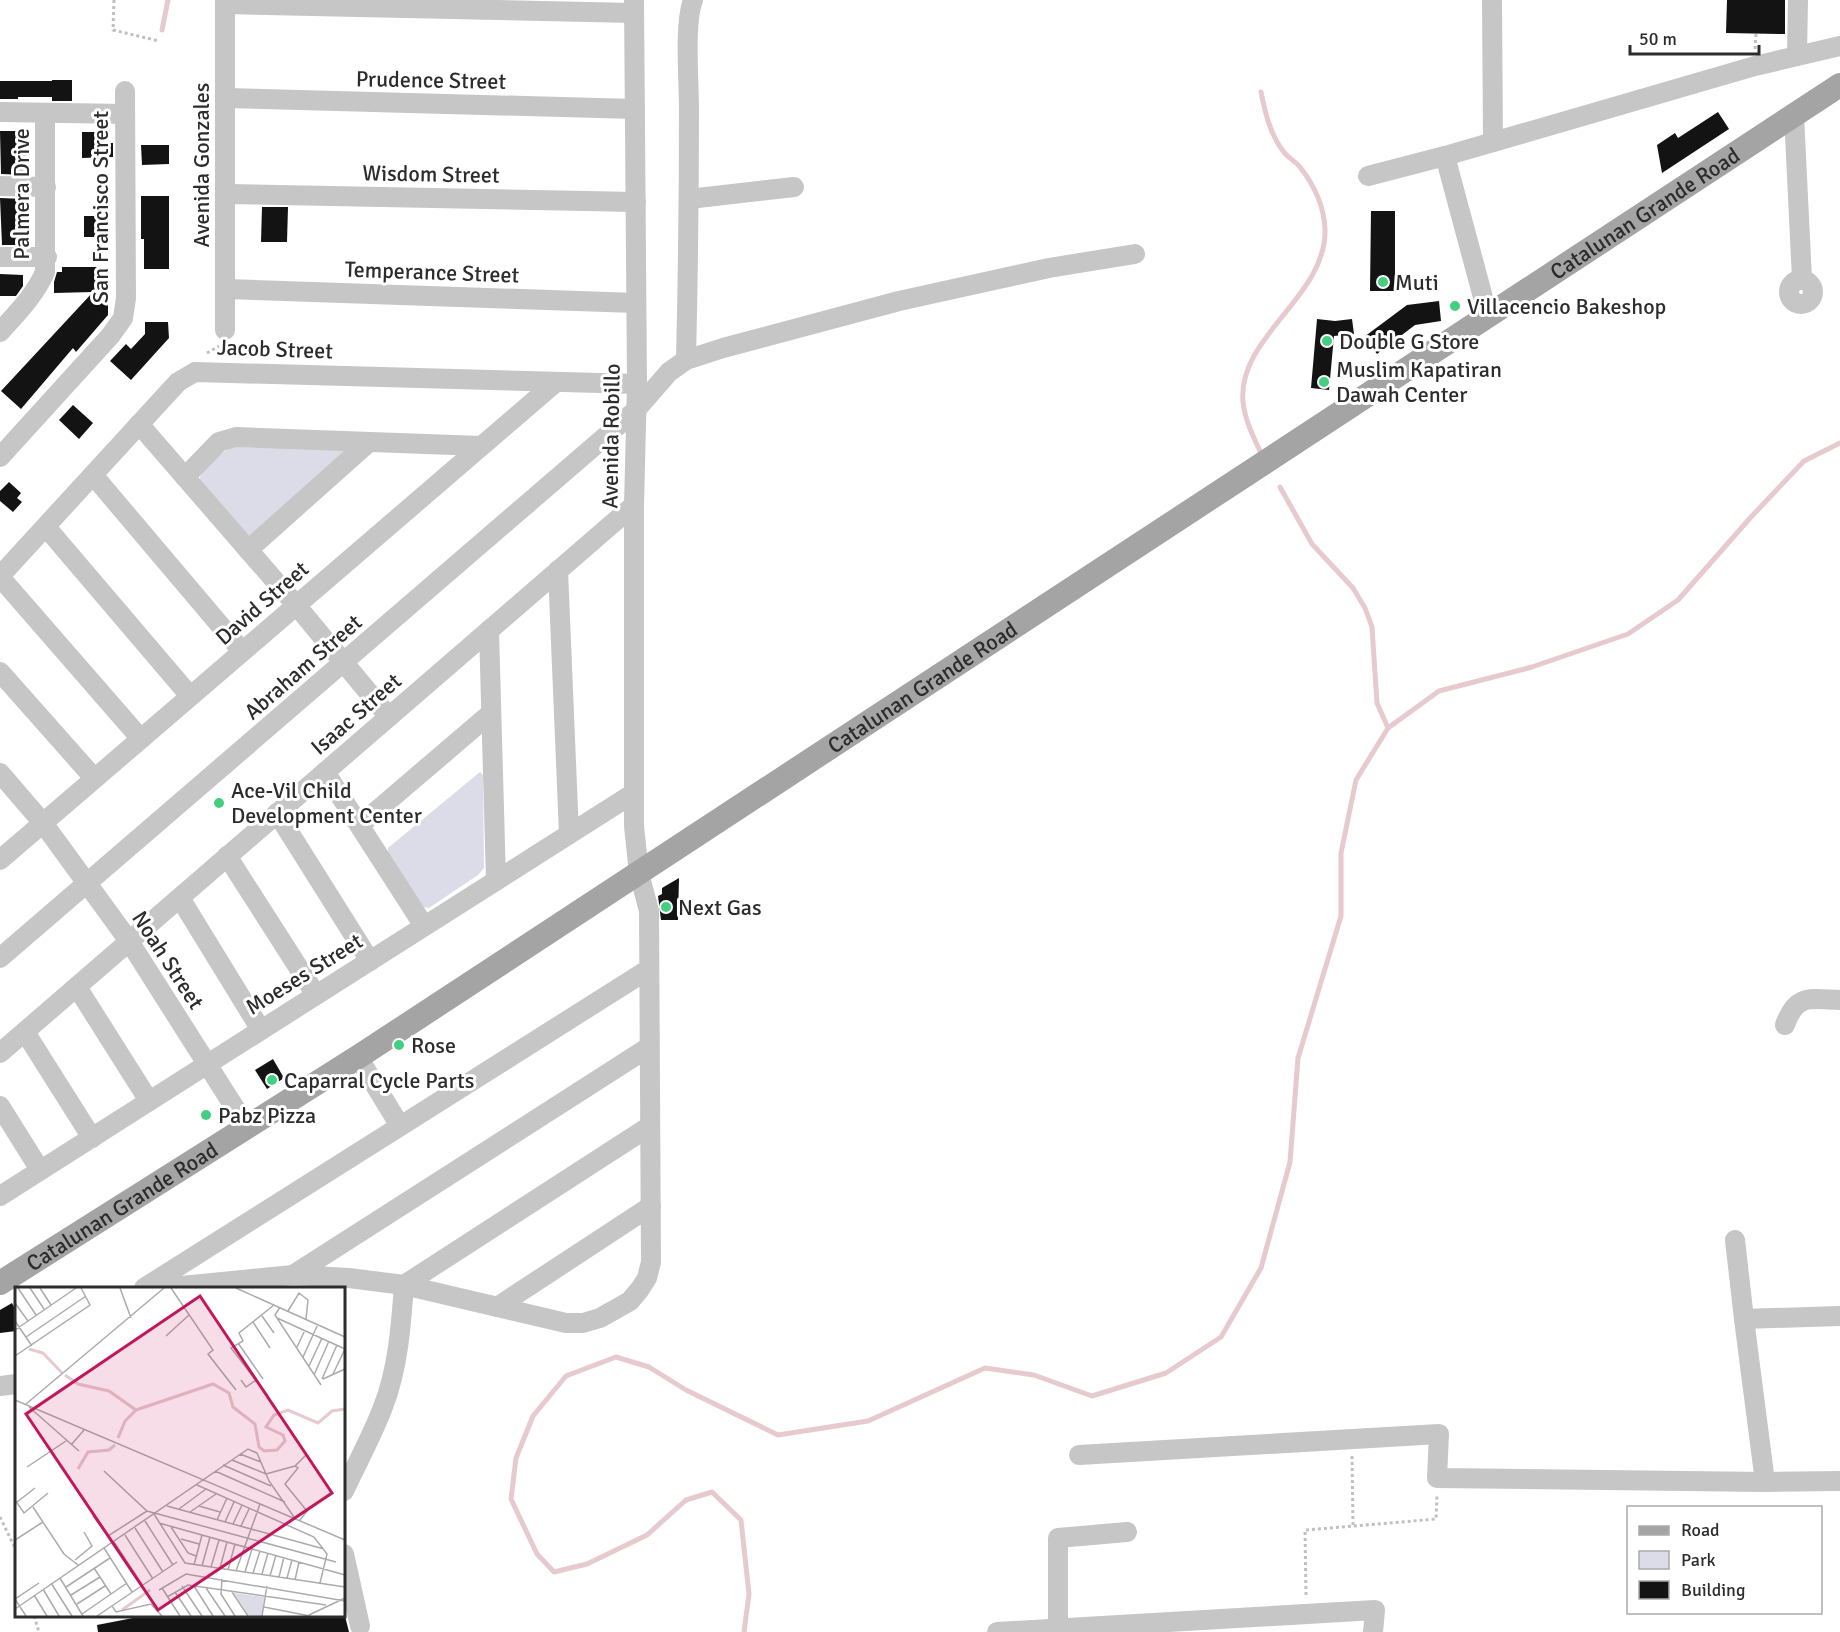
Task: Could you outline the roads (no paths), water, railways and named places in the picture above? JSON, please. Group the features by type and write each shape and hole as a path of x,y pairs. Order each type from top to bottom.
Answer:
{"main road":[{"name":"Catalunan Grande Road","path":"7,1284 358,1057 1840,85"}],"street":[{"path":"693,0 689,40 686,360 732,345 899,301 1049,268 1135,254"},
{"path":"1492,0 1493,142"},
{"path":"1797,54 1798,0"},
{"path":"225,2 634,7"},
{"name":"Avenida Gonzales","path":"225,2 225,330"},
{"name":"Avenida Robillo","path":"171,1287 293,1275 349,1278 404,1285 566,1323 583,1323 600,1318 630,1301 647,1278 651,1262 649,911 635,851 634,793 634,504 637,384 634,7"},
{"path":"1368,176 1797,54 1840,46"},
{"name":"San Francisco Street","path":"0,457 123,318 126,298 125,91"},
{"name":"Prudence Street","path":"225,98 635,109"},
{"path":"0,112 125,114"},
{"name":"Palmera Drive","path":"0,332 39,286 45,272 47,257 45,113"},
{"path":"1794,115 1802,279"},
{"path":"1444,156 1488,316"},
{"path":"0,186 46,187"},
{"path":"689,199 794,187"},
{"name":"Wisdom Street","path":"225,194 636,202"},
{"path":"0,257 47,257"},
{"name":"Temperance Street","path":"226,289 636,303"},
{"name":"Abraham Street","path":"0,958 636,410 669,372 686,360"},
{"name":"Jacob Street","path":"0,576 178,382 195,372 637,384"},
{"name":"David Street","path":"0,860 555,383"},
{"path":"139,424 296,605 389,717"},
{"path":"185,477 219,442 236,437 481,446"},
{"path":"249,550 369,442"},
{"path":"93,475 242,651"},
{"name":"Isaac Street","path":"0,1053 634,504"},
{"path":"46,526 190,696"},
{"path":"558,570 569,834"},
{"path":"0,576 141,739"},
{"path":"489,630 496,881"},
{"path":"0,672 94,778"},
{"path":"360,825 491,713"},
{"name":"Noah Street","path":"0,772 43,823 129,941 247,1127"},
{"path":"325,772 424,926"},
{"name":"Moeses Street","path":"0,1196 634,793"},
{"path":"277,813 370,961"},
{"path":"227,856 316,995"},
{"path":"180,898 261,1030"},
{"path":"146,1287 649,969"},
{"path":"77,987 149,1101"},
{"path":"1785,1025 1794,1005 1802,1000 1840,1000"},
{"path":"25,1032 92,1138"},
{"path":"293,1275 649,1047"},
{"path":"358,1057 400,1126"},
{"path":"0,1106 40,1170"},
{"path":"345,1489 384,1406 396,1357 404,1285 650,1126"},
{"path":"498,1307 651,1206"},
{"path":"1735,1240 1765,1482"},
{"path":"1743,1319 1839,1316"},
{"path":"0,1386 15,1384"},
{"path":"1079,1455 1438,1434 1437,1478 1840,1481"},
{"path":"1058,1628 1058,1538 1127,1532"},
{"path":"345,1558 360,1626"},
{"path":"997,1632 1375,1610 1373,1632"}],"waterway":[{"path":"162,30 168,0"},
{"path":"1261,92 1266,115 1278,144 1298,165 1314,188 1323,212 1325,229 1322,253 1312,275 1267,336 1245,378 1244,409 1261,453"},
{"path":"744,1632 749,1594 741,1520 712,1492 686,1500 647,1535 587,1564 554,1572 537,1554 511,1499 516,1458 533,1416 566,1376 616,1357 649,1367 686,1390 778,1435 868,1421 985,1368 1034,1375 1092,1396 1166,1373 1221,1337 1261,1268 1290,1162 1298,1058 1341,916 1341,853 1356,780 1388,728 1439,691 1532,667 1628,634 1678,600 1804,461 1840,443"},
{"path":"1280,487 1312,544 1353,588 1365,608 1372,627 1377,703 1388,728"}],"place":[{"name":"Muti","path":"1383,282"},
{"name":"Villacencio Bakeshop","path":"1455,306"},
{"name":"Double G Store","path":"1327,341"},
{"name":"Muslim Kapatiran Dawah Center","path":"1324,382"},
{"name":"Ace-Vil Child Development Center","path":"219,803"},
{"name":"Next Gas","path":"666,907"},
{"name":"Rose","path":"399,1045"},
{"name":"Caparral Cycle Parts","path":"272,1080"},
{"name":"Pabz Pizza","path":"206,1115"}]}
